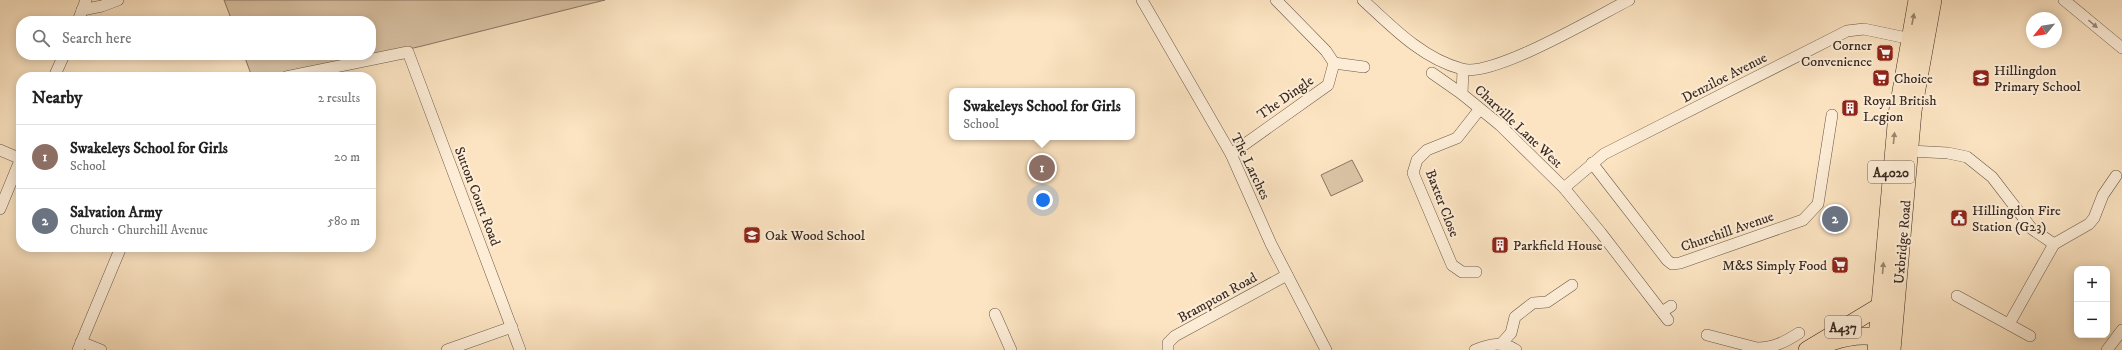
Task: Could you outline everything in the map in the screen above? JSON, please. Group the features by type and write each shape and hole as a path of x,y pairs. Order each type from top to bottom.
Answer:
{"main road":[{"name":"Uxbridge Road","path":"1884,346 1880,306 1905,112 1909,38 1917,0"},
{"name":"Uxbridge Road","path":"1884,346 1910,151 1905,112 1923,47 1933,0"},
{"name":"A437","path":"1807,350 1880,306"},
{"name":"A437","path":"1811,350 1850,346 1884,346"}],"street":[{"path":"80,16 84,5 102,6 118,0"},
{"name":"The Larches","path":"1142,0 1230,154 1287,275 1326,350"},
{"path":"1276,0 1326,51 1334,63 1364,67"},
{"path":"1368,1 1422,52 1463,70 1494,66 1517,58 1629,0"},
{"path":"2064,0 2122,48"},
{"name":"Denziloe Avenue","path":"1564,188 1604,154 1847,31 1864,29 1909,38"},
{"path":"1909,38 1917,40 1923,47"},
{"name":"Sutton Court Road","path":"376,59 408,52 520,350"},
{"path":"56,72 62,60"},
{"name":"Sutton Court Road","path":"319,72 372,60"},
{"name":"The Dingle","path":"1230,154 1328,85 1334,63"},
{"name":"Charville Lane West","path":"1463,70 1462,94 1479,110 1500,125 1564,188 1667,313"},
{"path":"1432,73 1462,94"},
{"name":"Baxter Close","path":"1476,272 1462,272 1452,265 1413,173 1417,160 1427,150 1457,138 1479,110"},
{"name":"Churchill Avenue","path":"1592,163 1652,242 1672,264 1680,263 1803,220 1818,204 1832,115"},
{"path":"0,150 16,156"},
{"path":"1910,151 1948,153 1967,157 1992,177 2032,228 2054,244"},
{"path":"0,209 16,170"},
{"path":"2009,324 2054,244 2089,224 2094,218 2103,195 2116,176"},
{"path":"101,350 80,346 119,252"},
{"name":"Brampton Road","path":"1168,350 1168,343 1175,336 1287,275"},
{"path":"1501,344 1511,332 1515,317 1533,303 1547,302 1572,285"},
{"path":"1957,296 2030,336"},
{"path":"995,314 1011,350"},
{"path":"448,350 512,327"},
{"path":"2107,350 2122,330"},
{"path":"1707,335 1757,348 1765,348 1785,346 1799,333"},
{"path":"1475,350 1489,344 1501,344 1516,350"}],"shaded area":[{"path":"224,0 605,0 376,57 376,16 230,16"},
{"path":"246,60 361,60 310,72 250,72"},
{"path":"1352,160 1363,181 1331,196 1321,175"}],"place":[{"name":"Corner Convenience","path":"1885,53"},
{"name":"Choice","path":"1881,78"},
{"name":"Hillingdon Primary School","path":"1981,78"},
{"name":"Royal British Legion","path":"1850,108"},
{"name":"Swakeleys School for Girls","path":"1042,168"},
{"name":"Hillingdon Fire Station (G23)","path":"1959,218"},
{"name":"Salvation Army","path":"1835,219"},
{"name":"Oak Wood School","path":"752,235"},
{"name":"Parkfield House","path":"1500,245"},
{"name":"M&S Simply Food","path":"1840,265"}]}
